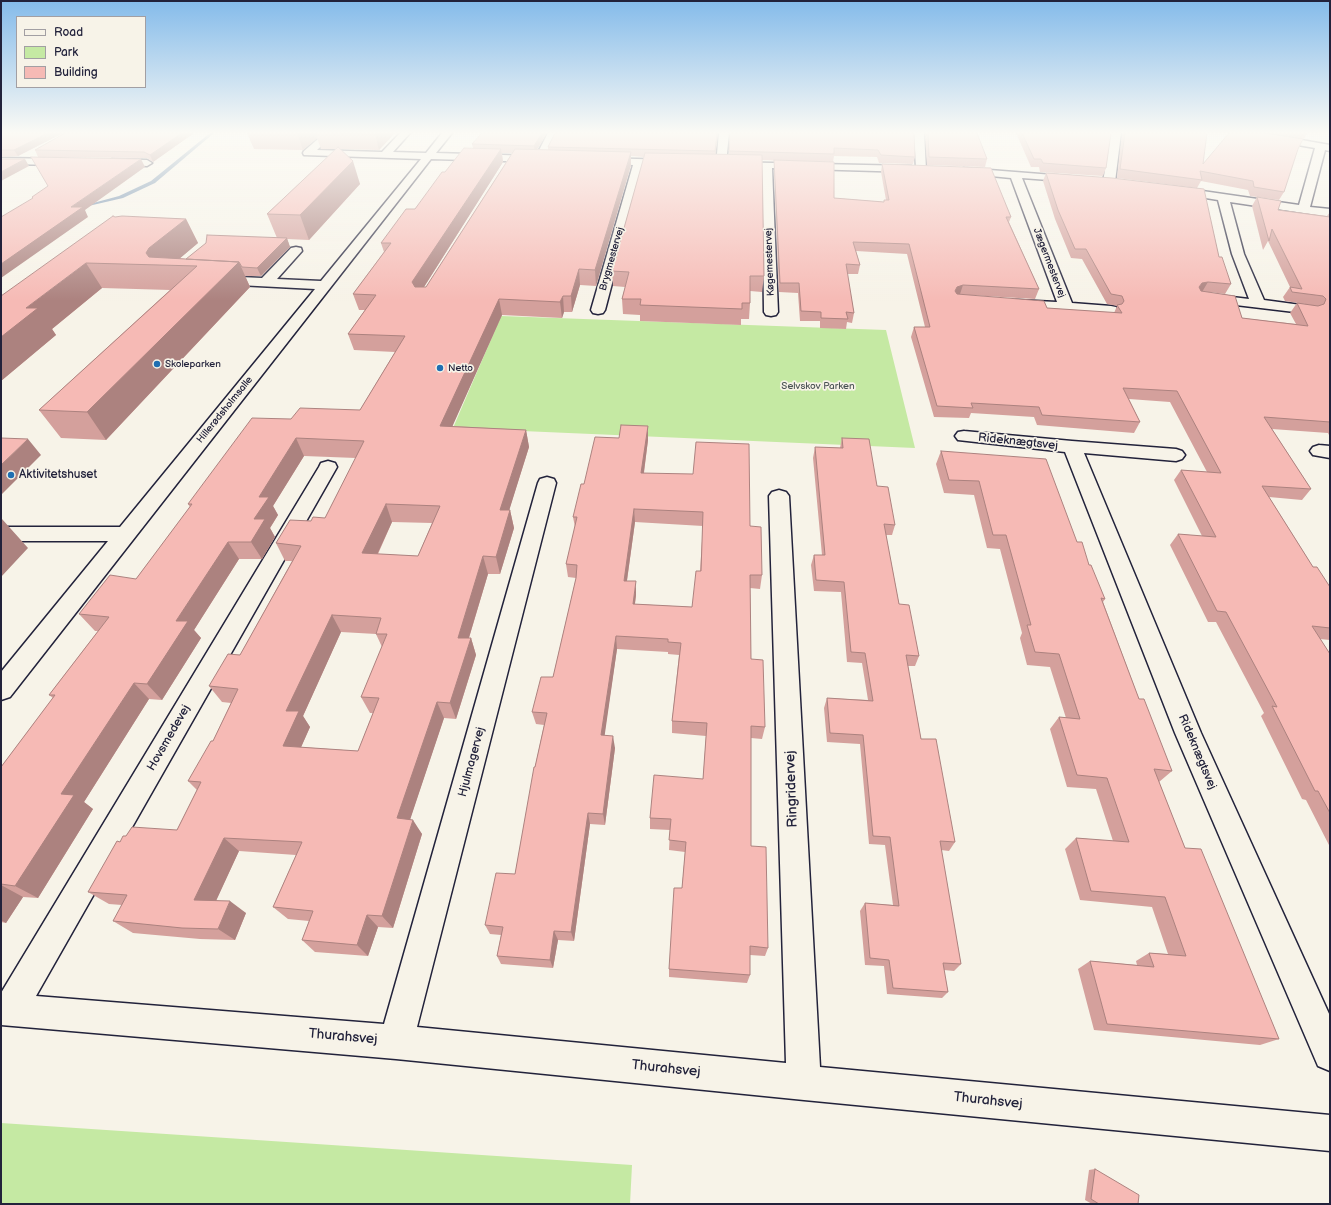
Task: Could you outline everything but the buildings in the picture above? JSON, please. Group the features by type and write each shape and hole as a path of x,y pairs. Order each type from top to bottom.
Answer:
{"street":[{"name":"Hillerødsholmsalle","path":"1,690 402,189"},
{"name":"Brygmestervej","path":"598,310 631,189"},
{"name":"Køgemestervej","path":"768,189 771,312"},
{"name":"Jægermestervej","path":"1021,189 1066,307"},
{"path":"1170,189 1330,212"},
{"path":"1304,208 1311,189"},
{"path":"1224,197 1238,254 1258,304"},
{"path":"266,282 296,250"},
{"path":"206,280 325,285"},
{"path":"1202,297 1311,310"},
{"name":"Jægermestervej","path":"1005,303 1111,310"},
{"name":"Rideknægtsvej","path":"964,436 1072,448 1176,455"},
{"name":"Rideknægtsvej","path":"1072,448 1188,733 1330,1054"},
{"name":"Hovsmedevej","path":"5,1009 328,467"},
{"name":"Hjulmagervej","path":"396,1042 546,483"},
{"name":"Ringridervej","path":"780,496 804,1083"},
{"path":"1,534 125,534"},
{"name":"Thurahsvej","path":"5,1009 396,1042 804,1083 1330,1133"}],"green space":[{"name":"Selvskov Parken","path":"501,316 886,330 915,448 453,428"},
{"path":"1,1123 632,1165 630,1204 1,1204"}],"waterway":[{"path":"84,206 121,197 138,189"}],"place":[{"name":"Skoleparken","path":"157,364"},
{"name":"Netto","path":"440,368"},
{"name":"Aktivitetshuset","path":"11,475"}]}
